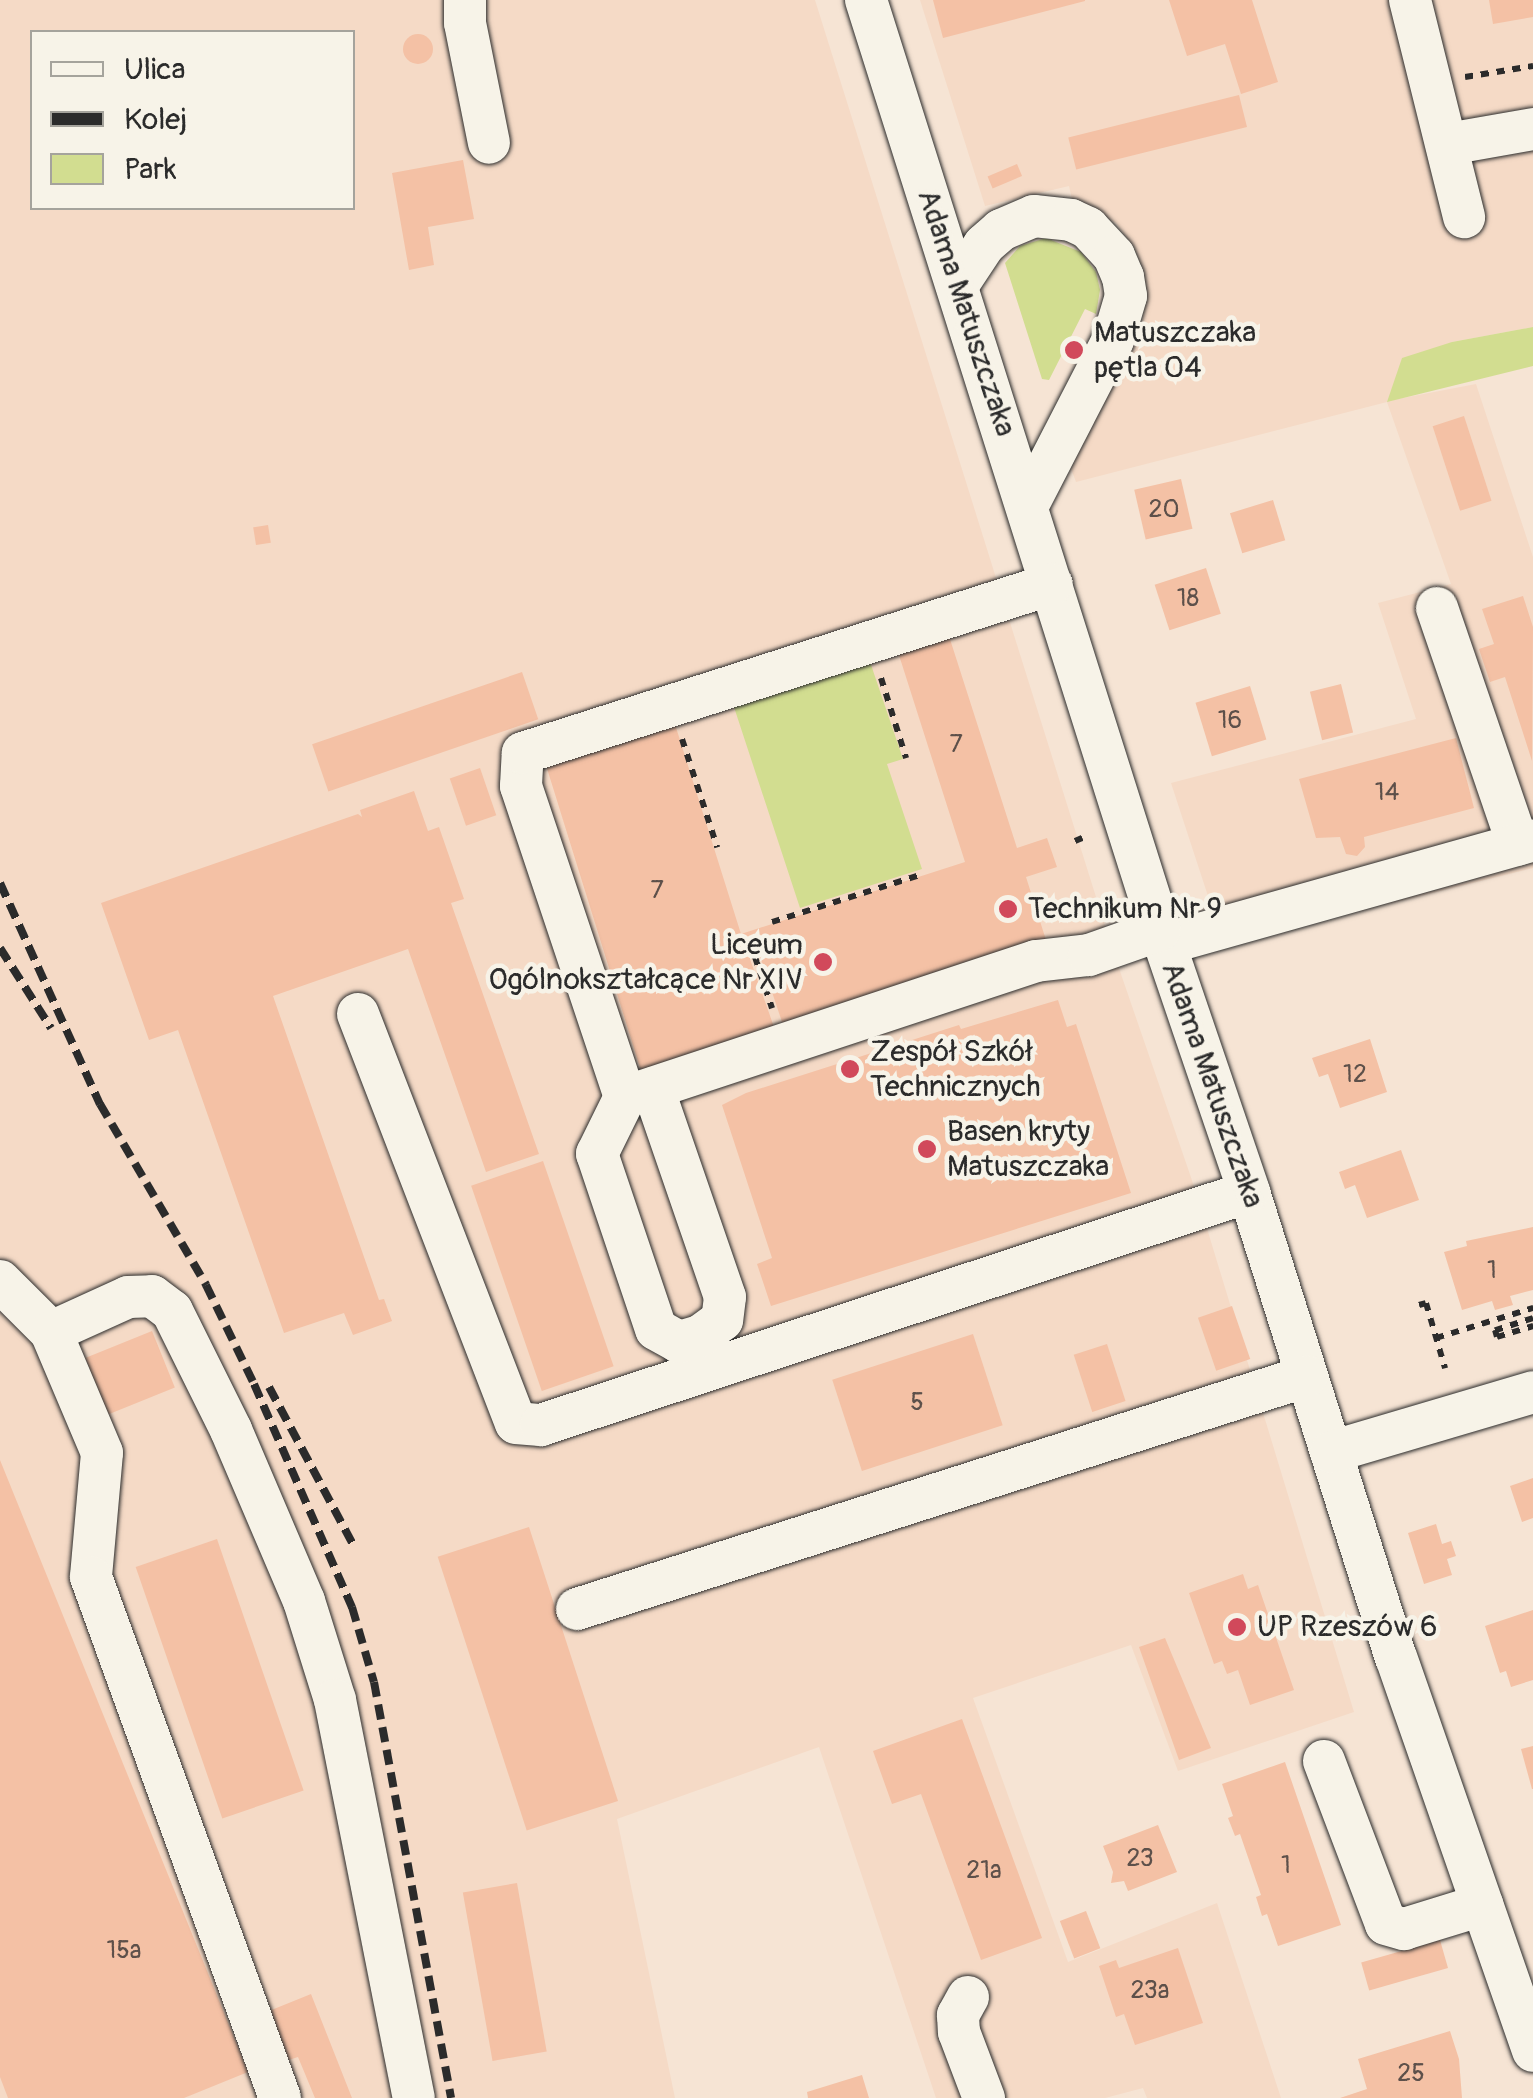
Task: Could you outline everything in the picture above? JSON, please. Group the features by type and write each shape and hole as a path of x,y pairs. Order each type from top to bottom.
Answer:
{"street":[{"path":"465,0 465,24 489,142"},
{"name":"Adama Matuszczaka","path":"866,0 1162,937 1533,2052"},
{"path":"1410,0 1464,217"},
{"path":"1448,144 1533,129"},
{"path":"958,286 984,245 1001,230 1034,216 1071,220 1088,228 1114,256 1123,276 1126,296 1113,340 1028,505"},
{"path":"1052,584 523,753 521,786 639,1092 725,1297 722,1320 700,1336 679,1342 656,1329 597,1154 639,1092 1036,961 1089,955 1526,842 1438,608"},
{"path":"358,1014 516,1423 540,1425 1248,1192"},
{"path":"0,1281 51,1332 102,1454 91,1577 280,2098"},
{"path":"51,1332 128,1296 152,1296 172,1310 230,1430 304,1600 336,1700 414,2098"},
{"path":"578,1609 1307,1376"},
{"path":"1331,1452 1533,1392"},
{"path":"1324,1762 1386,1924 1404,1929 1482,1905"},
{"path":"968,1996 958,2015 959,2032 984,2098"}],"path":[{"path":"1432,88 1456,79 1533,66"},
{"path":"880,674 906,758"},
{"path":"671,706 718,846"},
{"path":"772,922 924,874"},
{"path":"755,957 784,1044"},
{"path":"1419,1305 1426,1302 1445,1368"},
{"path":"1436,1338 1533,1308"},
{"path":"1533,1318 1496,1330 1497,1336 1533,1326"}],"shaded area":[{"path":"0,0 815,0 1112,948 1195,1189 1354,1712 1178,1771 1131,1645 973,1698 1068,1962 1217,1903 1281,2098 1147,2098 1143,2088 1105,2098 936,2098 819,1747 617,1819 675,2098 0,2098"},
{"path":"920,0 1533,0 1533,327 1452,342 1387,401 1476,384 1533,557 1533,868 1224,945 1171,783 1416,719 1378,603 1451,584 1387,402 1076,482 1069,463 1143,322 1141,266 1135,249 1116,223 1072,199 1069,186 985,206"}],"green space":[{"path":"1046,238 1081,252 1096,272 1100,290 1096,314 1085,309 1049,380 1042,379 1005,263 1020,246"},
{"path":"1533,327 1533,366 1387,402 1402,358 1452,342"},
{"path":"867,653 903,759 887,764 922,869 800,908 731,698"}],"building":[{"path":"933,0 1085,0 1085,1 943,38"},
{"path":"1169,0 1252,0 1278,82 1241,94 1225,44 1187,56"},
{"path":"1489,0 1533,0 1533,17 1493,24"},
{"path":"418,34 428,39 433,49 428,59 418,64 408,59 403,49 408,39"},
{"path":"1239,95 1247,127 1076,170 1068,138"},
{"path":"463,160 474,219 428,227 434,265 409,270 392,173"},
{"path":"1017,164 1022,176 993,188 988,177"},
{"path":"1464,416 1492,501 1460,511 1433,426"},
{"path":"1181,479 1192,529 1146,539 1134,490"},
{"path":"1273,500 1285,540 1242,553 1230,513"},
{"path":"268,525 271,543 256,545 253,527"},
{"path":"1206,568 1221,614 1169,630 1155,585"},
{"path":"1523,596 1533,627 1532,761 1505,677 1490,682 1479,649 1494,644 1482,609"},
{"path":"949,636 1017,848 1047,838 1057,867 1026,877 1046,940 784,1028 760,956 750,959 774,1027 641,1071 545,762 674,721 741,934 965,862 898,652"},
{"path":"522,672 538,719 328,792 312,744"},
{"path":"1341,684 1353,733 1322,740 1310,692"},
{"path":"1250,686 1266,740 1212,756 1195,703"},
{"path":"1456,738 1474,808 1364,837 1365,847 1357,856 1346,854 1340,837 1316,838 1299,779"},
{"path":"480,768 496,815 466,826 450,778"},
{"path":"414,791 428,831 439,827 464,899 451,903 539,1154 486,1172 408,949 273,996 379,1300 384,1299 392,1321 353,1335 344,1313 284,1333 178,1030 149,1040 101,903 358,814 362,817 360,810"},
{"name":"Basen kryty Matuszczaka","path":"1058,1000 1067,1027 1076,1024 1131,1193 771,1306 757,1264 772,1258 722,1105 746,1093 959,1025 961,1029"},
{"path":"1370,1039 1387,1092 1340,1108 1328,1074 1319,1077 1312,1058"},
{"path":"1401,1150 1419,1200 1367,1218 1355,1185 1345,1189 1339,1172"},
{"path":"543,1161 614,1366 542,1391 471,1186"},
{"path":"1533,1227 1533,1290 1510,1296 1513,1305 1495,1310 1492,1301 1462,1310 1444,1252 1467,1246 1466,1241"},
{"path":"1232,1306 1250,1359 1216,1371 1198,1318"},
{"path":"152,1331 175,1388 108,1415 85,1358"},
{"path":"973,1334 1003,1425 862,1471 832,1380"},
{"path":"1107,1344 1126,1401 1092,1412 1074,1355"},
{"path":"0,1460 248,2072 184,2098 8,2098 0,2077"},
{"path":"1533,1478 1533,1518 1522,1522 1510,1486"},
{"path":"1436,1524 1442,1544 1451,1541 1456,1556 1447,1559 1452,1575 1424,1584 1408,1533"},
{"path":"529,1527 618,1801 527,1831 438,1557"},
{"path":"217,1539 304,1791 222,1819 136,1567"},
{"name":"UP Rzeszów 6","path":"1243,1574 1248,1589 1258,1585 1294,1690 1250,1705 1238,1670 1227,1674 1222,1661 1214,1664 1189,1593"},
{"path":"1533,1610 1533,1680 1511,1687 1506,1671 1500,1673 1485,1626"},
{"path":"1165,1638 1211,1748 1179,1760 1139,1647"},
{"path":"962,1719 1042,1938 981,1960 921,1794 892,1804 873,1751"},
{"path":"1533,1746 1533,1789 1532,1789 1521,1749"},
{"path":"1285,1762 1341,1925 1278,1946 1267,1914 1262,1916 1256,1897 1261,1895 1240,1834 1235,1836 1228,1818 1233,1816 1222,1784"},
{"path":"1158,1825 1177,1872 1128,1891 1124,1881 1111,1883 1113,1872 1103,1846"},
{"path":"517,1883 547,2051 493,2061 463,1893"},
{"path":"1086,1911 1100,1948 1074,1958 1060,1921"},
{"path":"1440,1940 1448,1968 1369,1990 1361,1963"},
{"path":"1178,1948 1203,2023 1135,2045 1124,2014 1116,2017 1099,1966 1116,1960 1119,1968"},
{"path":"311,1994 352,2098 315,2098 298,2057 289,2060 269,2011"},
{"path":"1450,2031 1459,2059 1462,2098 1340,2098 1367,2089 1358,2059"},
{"path":"862,2075 869,2098 808,2098 807,2092"}],"railway":[{"path":"0,883 100,1104 206,1285 352,1607 374,1682 451,2098"},
{"path":"0,948 51,1028"},
{"path":"269,1387 353,1544"}],"place":[{"name":"Matuszczaka pętla 04","path":"1074,350"},
{"name":"Technikum Nr 9","path":"1008,909"},
{"name":"Liceum Ogólnokształcące Nr XIV","path":"823,962"},
{"name":"Zespół Szkół Technicznych","path":"850,1069"},
{"name":"Basen kryty Matuszczaka","path":"927,1149"},
{"name":"UP Rzeszów 6","path":"1237,1627"}]}
